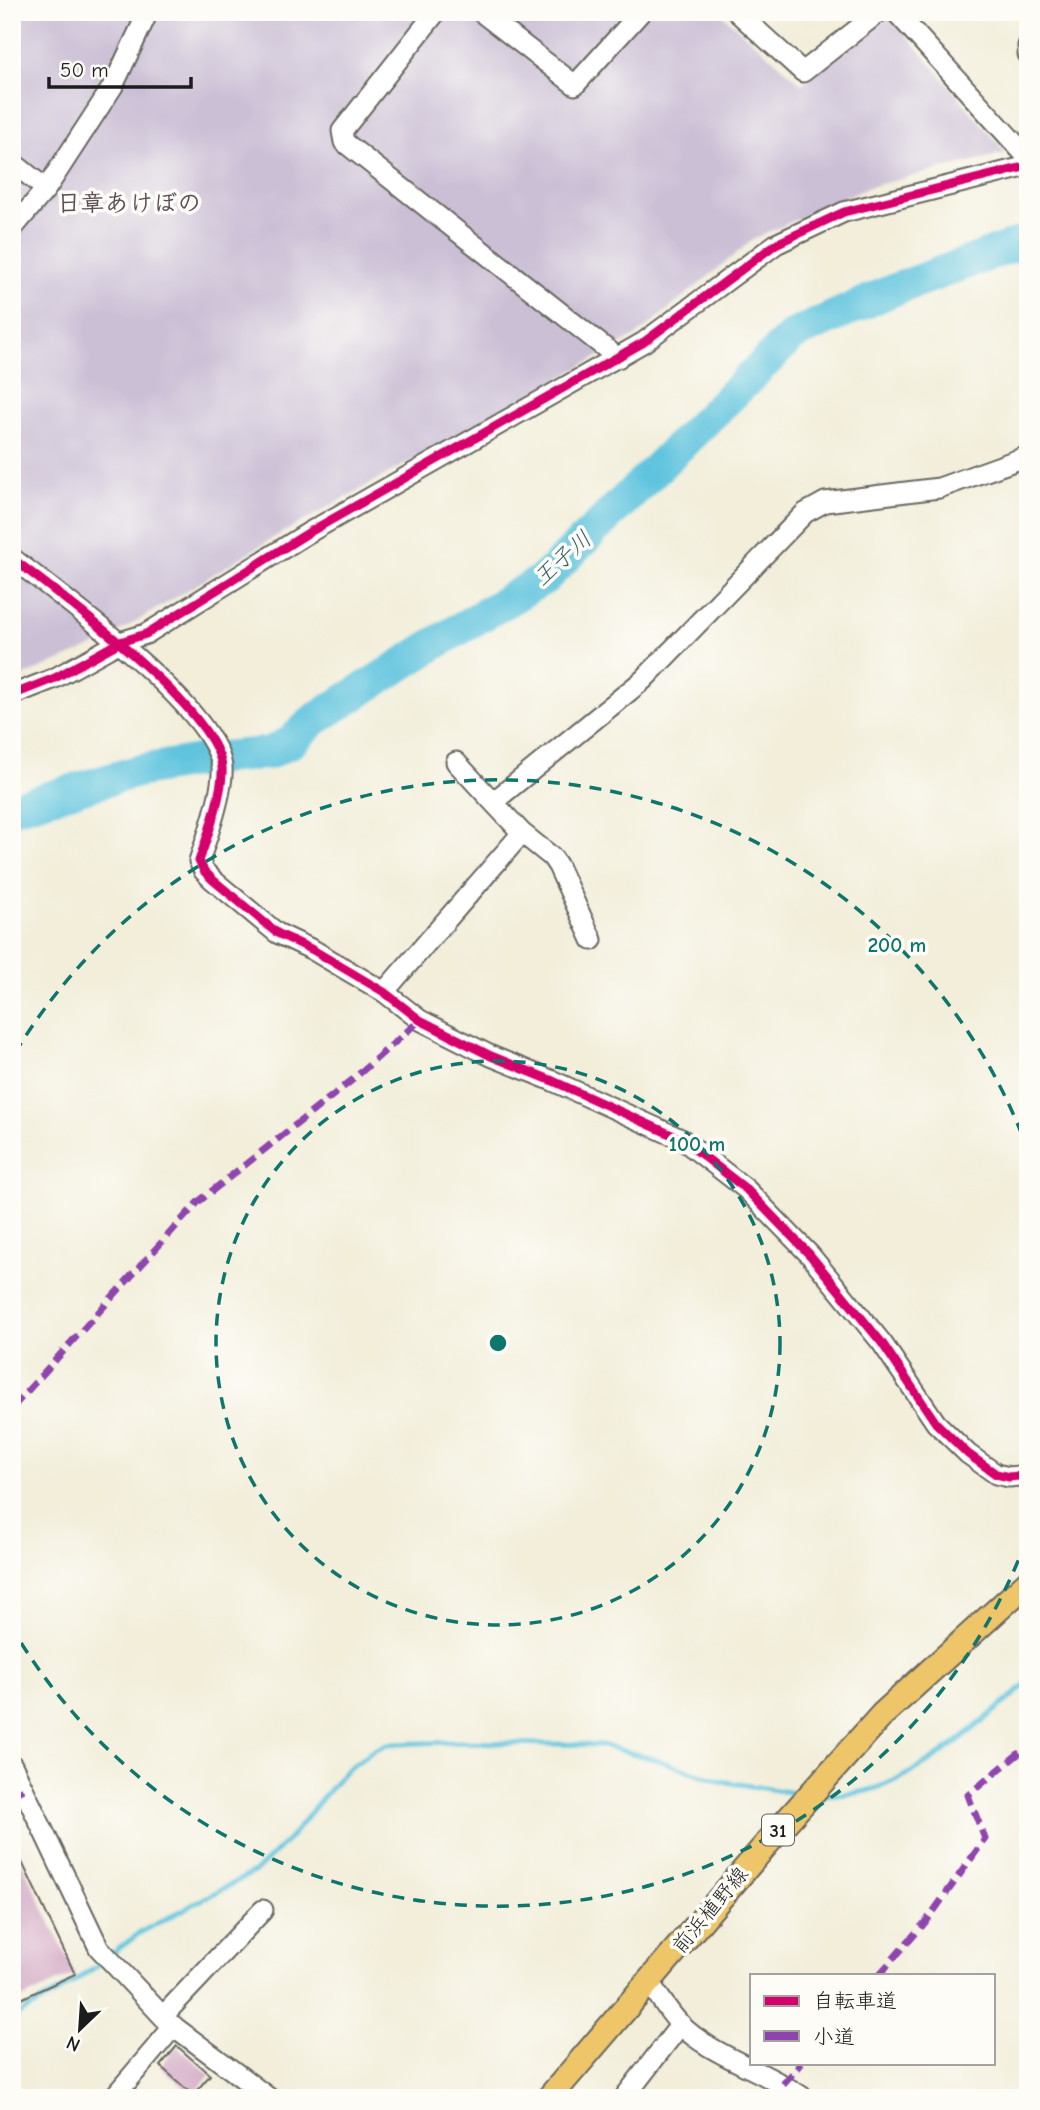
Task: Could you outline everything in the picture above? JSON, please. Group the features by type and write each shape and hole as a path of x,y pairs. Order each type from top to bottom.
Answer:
{"main road":[{"name":"前浜植野線","path":"548,2098 776,1833 883,1714 1028,1582"}],"street":[{"path":"12,229 46,189 113,86 148,12"},
{"path":"436,12 342,131 344,142 618,358"},
{"path":"481,12 575,85 641,12"},
{"path":"737,12 803,72 879,12"},
{"path":"896,12 1028,158"},
{"path":"1028,46 1028,54"},
{"path":"12,162 46,189"},
{"path":"12,695 55,678 120,642 146,634 308,533 618,358 644,342 776,244 844,212 1028,166"},
{"path":"493,802 643,680 805,513 825,502 939,488 1028,456"},
{"path":"12,558 120,642 186,707 218,750 222,769 216,804 199,861 204,871 278,933 313,950 384,992 420,1020 491,1056 683,1140 746,1189 810,1255 881,1343 936,1423 968,1454 996,1474 1028,1475"},
{"path":"456,762 522,832 552,857 592,940"},
{"path":"384,992 522,832"},
{"path":"12,1765 99,1948 168,2021 269,2098"},
{"path":"113,2098 168,2021 263,1910"},
{"path":"649,1982 685,2029 724,2055 783,2084 804,2098"},
{"path":"624,2098 681,2024"}],"shaded area":[{"path":"12,12 719,12 802,84 890,16 1006,153 869,187 755,238 637,335 278,535 99,644 12,681"}],"building":[{"path":"12,1841 75,1974 21,1999 12,1981"},
{"path":"177,2046 210,2075 193,2095 160,2066"}],"waterway":[{"name":"王子川","path":"12,808 139,771 207,759 269,753 291,742 314,720 545,578 793,335 891,291 1028,240"},
{"path":"823,1796 866,1791 910,1773 952,1746 1028,1683"},
{"path":"113,1953 141,1932 256,1871 288,1840 344,1772 387,1744 459,1742 601,1745 720,1781 801,1794"},
{"path":"12,2018 60,1991 104,1961"}],"marked path":[{"path":"12,1408 198,1202 351,1081 420,1020"},
{"path":"880,1974 928,1919 985,1839 968,1795 1028,1746"},
{"path":"12,1795 23,1789"},
{"path":"783,2084 801,2064"}],"cycle path":[{"path":"12,695 55,678 120,642 146,634 308,533 644,342 776,244 844,212 1028,166"},
{"path":"12,558 133,655 193,715 213,743 222,767 222,777 199,861 213,880 277,933 313,950 384,992 420,1020 491,1056 683,1140 746,1189 810,1255 882,1343 936,1423 968,1454 996,1474 1009,1477 1028,1475"}],"district":[{"name":"日章あけぼの","path":"129,203"}]}
